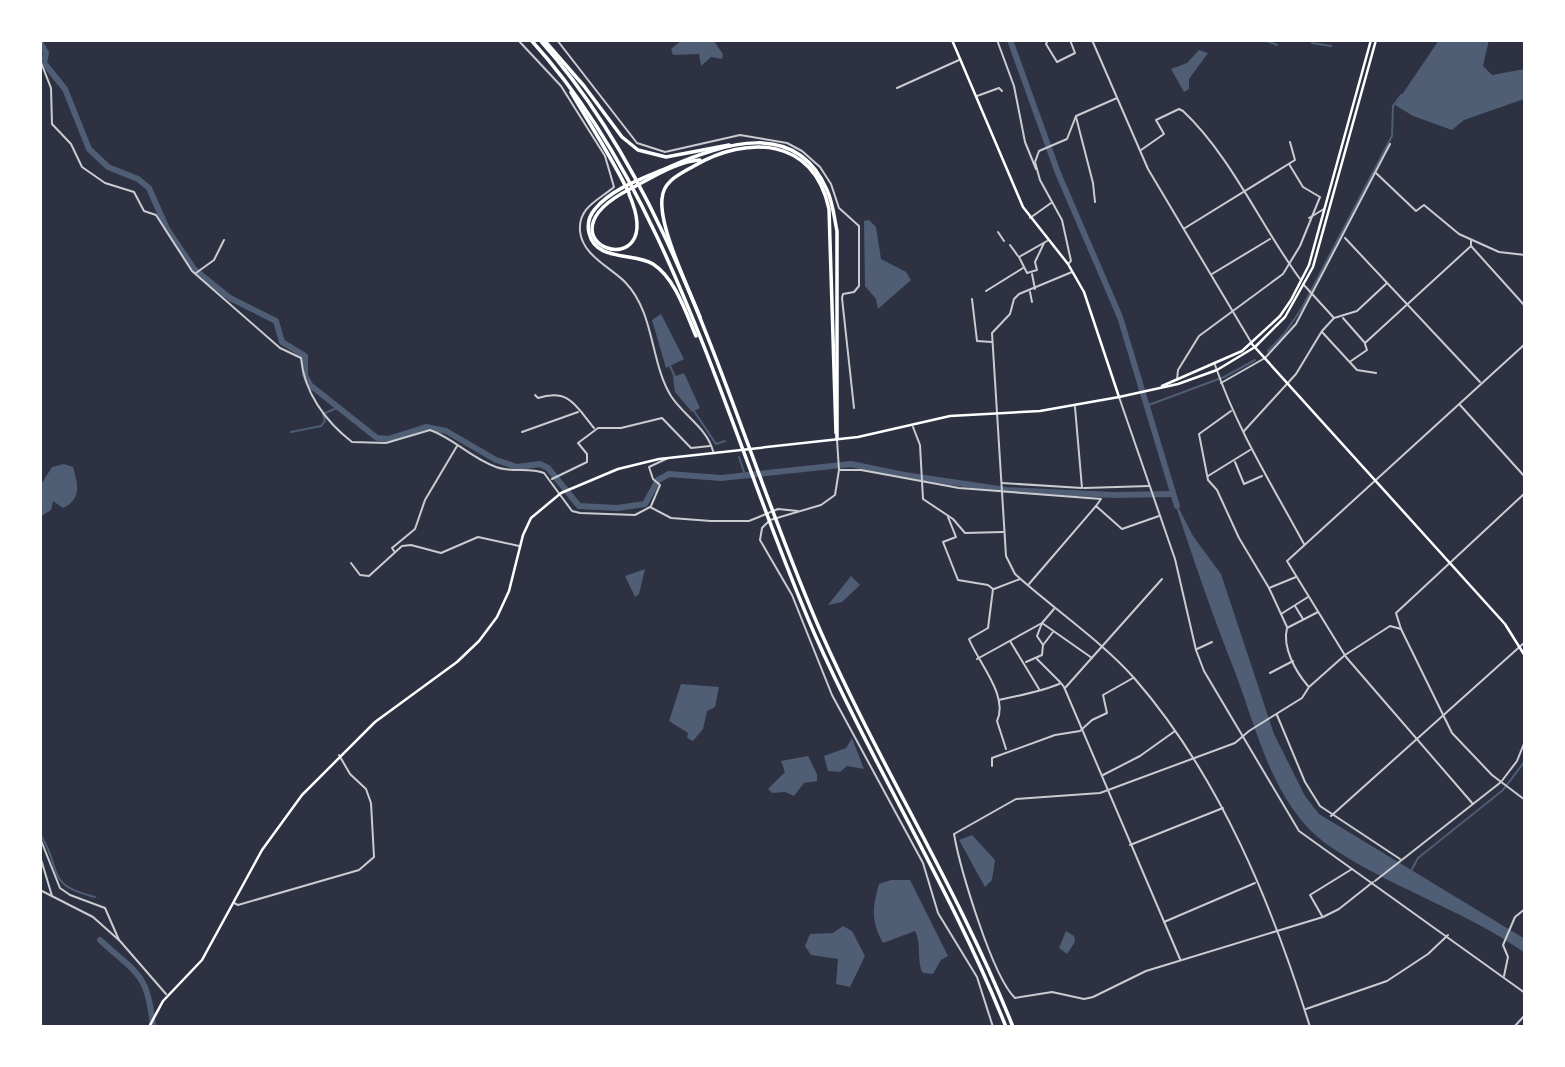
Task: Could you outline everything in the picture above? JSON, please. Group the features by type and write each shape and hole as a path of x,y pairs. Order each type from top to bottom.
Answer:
{"highway":[{"path":"531,40 565,81 598,128 673,275 834,677 951,903 1006,1027"},
{"path":"542,40 584,86 622,137 638,150 666,157 759,142 792,152 817,173 830,197 837,239 837,439"},
{"path":"542,40 589,104 639,190 682,281 715,360"},
{"path":"712,368 663,273 646,260 599,249 591,239 588,224 596,208 610,196 663,170 729,145"},
{"path":"631,193 638,219 636,237 623,249 606,249 597,242 592,232 593,220 601,208 656,176 742,146 771,147 802,162 821,183 831,218 837,439"},
{"path":"700,160 667,184 662,205 671,243 779,530 840,675 957,900 1013,1027"}],"main road":[{"path":"952,40 1013,187 1046,241 1068,264 1088,300 1119,397"},
{"path":"1178,382 1215,365 1251,343 1280,316 1302,282 1325,209 1371,40"},
{"path":"150,1025 167,995 202,960 281,822 339,755 401,701 457,662 478,642 497,617 509,591 520,547 531,518 562,492 618,470 668,457 837,439 950,416 997,414 1119,397 1217,370 1255,347 1278,326 1305,285 1326,224 1376,40"},
{"path":"1251,343 1505,624 1525,656"}],"street":[{"path":"518,40 556,78 604,156 614,187 585,211 580,226 583,239 592,254 624,281 639,302 671,395 712,446 713,452"},
{"path":"557,40 628,135 643,147 669,151 721,138 754,136 796,146 822,169 831,184 839,208 859,226 859,287 842,297 854,408"},
{"path":"997,40 1014,86 1025,142 1067,238 1071,261 1068,264"},
{"path":"1048,40 1045,44 1057,62 1075,53 1070,40"},
{"path":"1092,40 1140,151 1251,343"},
{"path":"40,60 51,88 52,124 71,144 79,163 105,183 134,192 144,211 156,215 162,228 195,274 280,348 301,358 301,372 307,388 330,420 352,442 386,443 430,430 457,445 467,455 499,468 516,472 538,470 553,479 572,511 580,513 635,515 650,507 660,485 653,479 649,467 668,461 668,457"},
{"path":"897,88 960,60"},
{"path":"976,97 999,88 1002,91"},
{"path":"1037,170 1039,151 1063,142 1070,135 1076,116 1117,98"},
{"path":"1140,151 1164,134 1156,120 1179,109 1214,145 1271,238 1302,282 1334,318"},
{"path":"1076,116 1093,183 1095,202"},
{"path":"1184,228 1289,164 1296,156 1290,142"},
{"path":"1221,382 1265,358 1296,324 1390,144"},
{"path":"1178,382 1178,370 1199,336 1278,279 1290,263 1320,197 1303,187 1289,164"},
{"path":"1376,172 1416,211 1424,205 1471,240 1499,252 1525,255"},
{"path":"1030,218 1051,203"},
{"path":"1309,218 1325,209"},
{"path":"998,232 1003,242"},
{"path":"1343,237 1480,383"},
{"path":"1212,274 1271,238"},
{"path":"195,274 212,262 224,240"},
{"path":"1471,240 1471,246 1525,306"},
{"path":"1019,257 1046,241"},
{"path":"1032,273 1037,270 1035,262 1046,241"},
{"path":"1010,245 1023,268 1032,273"},
{"path":"1365,343 1471,246"},
{"path":"986,291 1023,268"},
{"path":"1073,272 1014,299 1010,314 992,333 1006,556 1020,579 1133,677 1176,731 1223,808 1276,932 1310,1027"},
{"path":"1032,273 1035,289"},
{"path":"1244,431 1307,360 1322,331 1334,318 1357,311 1387,283"},
{"path":"1030,291 1032,302"},
{"path":"972,299 977,341 993,342"},
{"path":"1343,317 1365,343 1367,350 1351,362"},
{"path":"1322,331 1357,370 1376,373"},
{"path":"1473,804 1433,758 1419,737 1345,654 1287,561 1525,344"},
{"path":"1215,365 1231,411 1244,431 1263,475 1304,545"},
{"path":"535,394 538,398 554,394 572,399 595,429"},
{"path":"1119,397 1175,559 1196,650 1204,671 1299,831 1448,935 1525,993"},
{"path":"1074,405 1082,488"},
{"path":"1459,405 1525,477"},
{"path":"522,432 579,411"},
{"path":"1231,411 1199,434 1207,477 1269,588 1287,628 1285,636 1293,661 1309,687"},
{"path":"553,479 587,461 587,454 578,443 595,429 621,428 662,418 691,448 712,446"},
{"path":"913,424 920,445 923,499 948,516 965,533 1004,532"},
{"path":"837,439 839,469 837,489 832,499 765,524 760,540 792,595 832,695 923,863 939,913 977,977 993,1027"},
{"path":"394,551 392,548 415,529 425,500 457,445"},
{"path":"1207,477 1235,462 1251,449"},
{"path":"1235,462 1244,484 1263,475"},
{"path":"839,469 861,470 921,482 1001,493 1101,499 1028,586"},
{"path":"1001,483 1082,488 1150,486"},
{"path":"1525,493 1396,613 1401,629 1452,733 1501,782 1525,800"},
{"path":"1096,506 1122,529 1160,516"},
{"path":"650,507 671,518 703,521 749,521 778,509 798,510"},
{"path":"948,516 956,537 943,542 958,580 988,585 993,589"},
{"path":"351,563 360,575 369,576 394,551 411,545 441,553 478,537 520,547"},
{"path":"1269,588 1296,577"},
{"path":"993,589 1020,579"},
{"path":"1065,689 1163,579"},
{"path":"993,589 988,628 969,639 999,700 997,721 1007,751"},
{"path":"1280,614 1308,597"},
{"path":"1294,605 1304,619"},
{"path":"1026,663 1043,653 1043,645 1037,636 1042,623 1054,608"},
{"path":"1287,628 1318,611"},
{"path":"977,659 1042,623"},
{"path":"1042,623 1093,658"},
{"path":"1401,629 1390,626 1345,654 1309,687 1302,698 1249,731 1235,743 1107,791 1016,799 958,830 954,834 958,857 1000,978 1014,998 1052,992 1084,999 1093,998 1146,971 1323,917 1339,909 1501,782 1517,761 1525,741"},
{"path":"1043,645 1054,631"},
{"path":"1010,641 1026,663 1039,690"},
{"path":"1196,650 1212,642"},
{"path":"1331,816 1525,642"},
{"path":"1036,657 1065,689 1180,960"},
{"path":"1270,673 1293,661"},
{"path":"992,766 992,758 1007,751 1083,728 1107,713 1103,695 1133,677"},
{"path":"999,700 1061,683"},
{"path":"1277,714 1310,791 1331,816 1401,860"},
{"path":"1102,776 1140,756 1176,731"},
{"path":"233,903 238,905 359,870 370,863 375,849 369,796 345,768 339,755"},
{"path":"1129,845 1223,808"},
{"path":"40,838 60,888 70,895 105,908 120,941"},
{"path":"40,856 52,897"},
{"path":"1323,917 1310,895 1352,869"},
{"path":"1163,922 1255,883"},
{"path":"40,890 93,917 120,941 167,995"},
{"path":"1503,977 1508,957 1503,945 1515,917 1525,909"},
{"path":"945,923 952,922"},
{"path":"1304,1010 1387,981 1428,954 1448,935"},
{"path":"1514,1027 1525,1015"}],"water":[{"path":"682,40 713,40 723,54 722,59 711,57 701,66 699,54 673,55 671,49"},
{"path":"1439,40 1489,40 1483,66 1492,75 1525,69 1524,99 1464,120 1452,130 1413,116 1395,105"},
{"path":"1199,50 1208,53 1189,79 1189,89 1184,92 1171,69 1187,63"},
{"path":"869,220 876,227 881,259 906,272 911,280 878,309 876,299 865,286 864,221"},
{"path":"661,314 684,359 666,368 652,320"},
{"path":"684,373 700,408 692,412 675,392 673,377"},
{"path":"64,464 73,467 77,485 76,496 63,508 53,501 51,510 40,517 40,486 52,467"},
{"path":"1173,497 1193,536 1221,574 1274,734 1305,796 1319,814 1525,939 1525,953 1476,923 1349,859 1307,827 1292,808 1279,787 1259,741"},
{"path":"645,569 639,594 635,597 625,576"},
{"path":"851,576 860,585 842,602 828,605"},
{"path":"681,684 719,687 715,707 707,711 703,729 693,741 687,738 688,733 669,721"},
{"path":"852,738 864,769 847,766 840,772 828,771 824,756 846,748"},
{"path":"808,756 817,774 817,781 804,783 794,796 785,792 772,793 768,789 785,772 781,761"},
{"path":"972,835 995,860 992,880 985,887 959,840"},
{"path":"891,880 910,880 948,956 941,960 933,974 923,973 915,931 883,943 879,935 874,914 875,901 879,884"},
{"path":"843,926 852,931 865,956 850,987 836,984 838,959 811,955 805,946 810,934 833,933"},
{"path":"1066,931 1074,936 1075,942 1067,954 1059,948"}],"waterway":[{"path":"1010,40 1058,173 1120,317 1177,506"},
{"path":"1265,40 1277,45"},
{"path":"40,42 46,53 44,63 65,89 89,149 108,167 138,179 149,188 167,229 194,269 230,298 276,321 282,342 305,356 305,375 310,385 377,438 388,439 426,427 446,431 496,460 517,467 540,464 548,468 579,506 617,508 645,504 658,480 669,474 721,478 851,464 1006,490 1114,495 1173,494"},
{"path":"1312,43 1331,46"},
{"path":"1268,351 1302,308 1392,136 1393,106 1401,95"},
{"path":"1146,406 1224,377 1255,360"},
{"path":"670,366 675,377"},
{"path":"291,432 321,426 325,421 323,414 339,407"},
{"path":"694,411 716,444 725,441"},
{"path":"739,457 745,475"},
{"path":"1411,871 1418,858 1503,790 1525,761"},
{"path":"40,834 61,881 68,887 95,897"},
{"path":"100,940 139,976 148,996 153,1027"}]}
